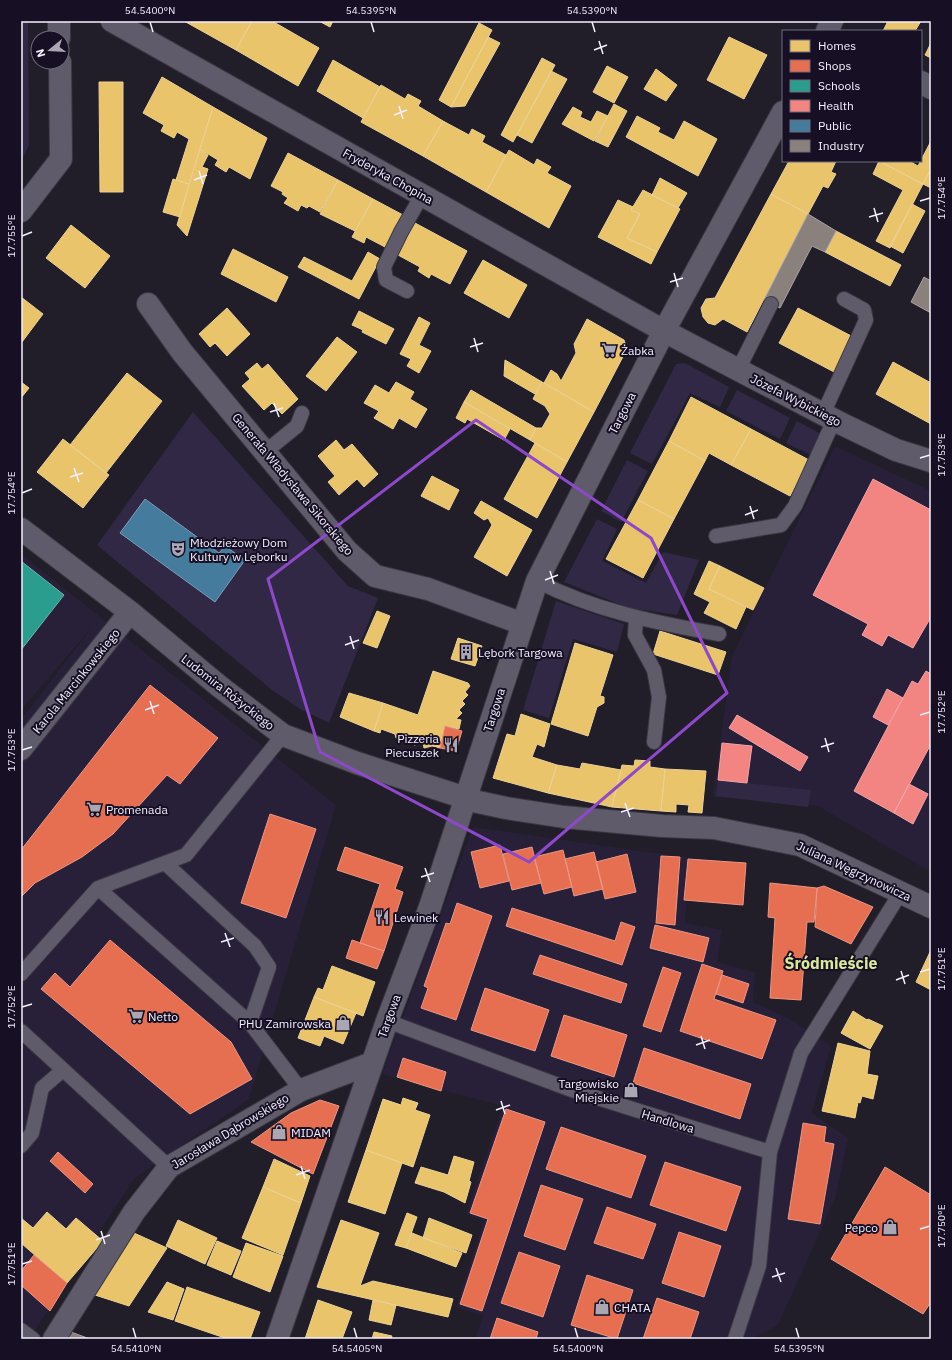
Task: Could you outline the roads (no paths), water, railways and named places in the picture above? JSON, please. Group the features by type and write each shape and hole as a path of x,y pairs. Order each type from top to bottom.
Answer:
{"street":[{"name":"Fryderyka Chopina","path":"112,21 664,331"},
{"path":"828,30 832,21"},
{"path":"21,211 61,159 60,70"},
{"path":"922,83 931,88"},
{"name":"Targowa","path":"277,1339 372,1063 430,907 467,799 477,762 537,581 664,331 782,114"},
{"name":"Generała Władysława Sikorskiego","path":"148,304 182,352 265,452 347,550 375,576 428,589 523,624"},
{"name":"Józefa Wybickiego","path":"664,331 829,417 896,450 931,461"},
{"name":"Ludomira Różyckiego","path":"21,529 130,612 219,686 283,735 357,763 467,799"},
{"name":"Karola Marcinkowskiego","path":"21,749 130,612"},
{"name":"Juliana Węgrzynowicza","path":"467,799 506,808 564,817 662,826 714,828 800,844 931,907"},
{"name":"Jarosława Dąbrowskiego","path":"54,1339 134,1212 169,1167 301,1090 372,1063"}],"lane":[{"path":"407,292 386,280 384,267 401,232 422,195"},
{"path":"716,536 781,525 795,506 866,320 864,310 844,299"},
{"path":"738,370 771,304"},
{"path":"265,452 297,426 302,413"},
{"path":"537,581 554,590 636,617 719,634"},
{"path":"636,617 636,635 654,670 659,697 654,742"},
{"path":"21,974 98,888 186,855 283,735"},
{"path":"165,863 255,946 269,967 250,1023"},
{"path":"98,888 250,1023 301,1090"},
{"path":"734,1339 759,1266 770,1152 801,1054 901,892"},
{"name":"Handlowa","path":"387,1021 570,1089 770,1152"},
{"path":"21,1031 169,1167"},
{"path":"21,1146 32,1133 42,1088 63,1070"},
{"path":"21,1330 33,1339"}],"place":[{"name":"Żabka","path":"609,350"},
{"name":"Młodzieżowy Dom Kultury w Lęborku","path":"178,549"},
{"name":"Lębork Targowa","path":"466,652"},
{"name":"Pizzeria Piecuszek","path":"451,745"},
{"name":"Promenada","path":"94,809"},
{"name":"Lewinek","path":"382,917"},
{"name":"Netto","path":"136,1016"},
{"name":"PHU Zamirowska","path":"343,1023"},
{"name":"Targowisko Miejskie","path":"631,1090"},
{"name":"MIDAM","path":"279,1132"},
{"name":"Pepco","path":"890,1227"},
{"name":"CHATA","path":"602,1307"}],"district":[{"name":"Śródmieście","path":"831,963"}]}
